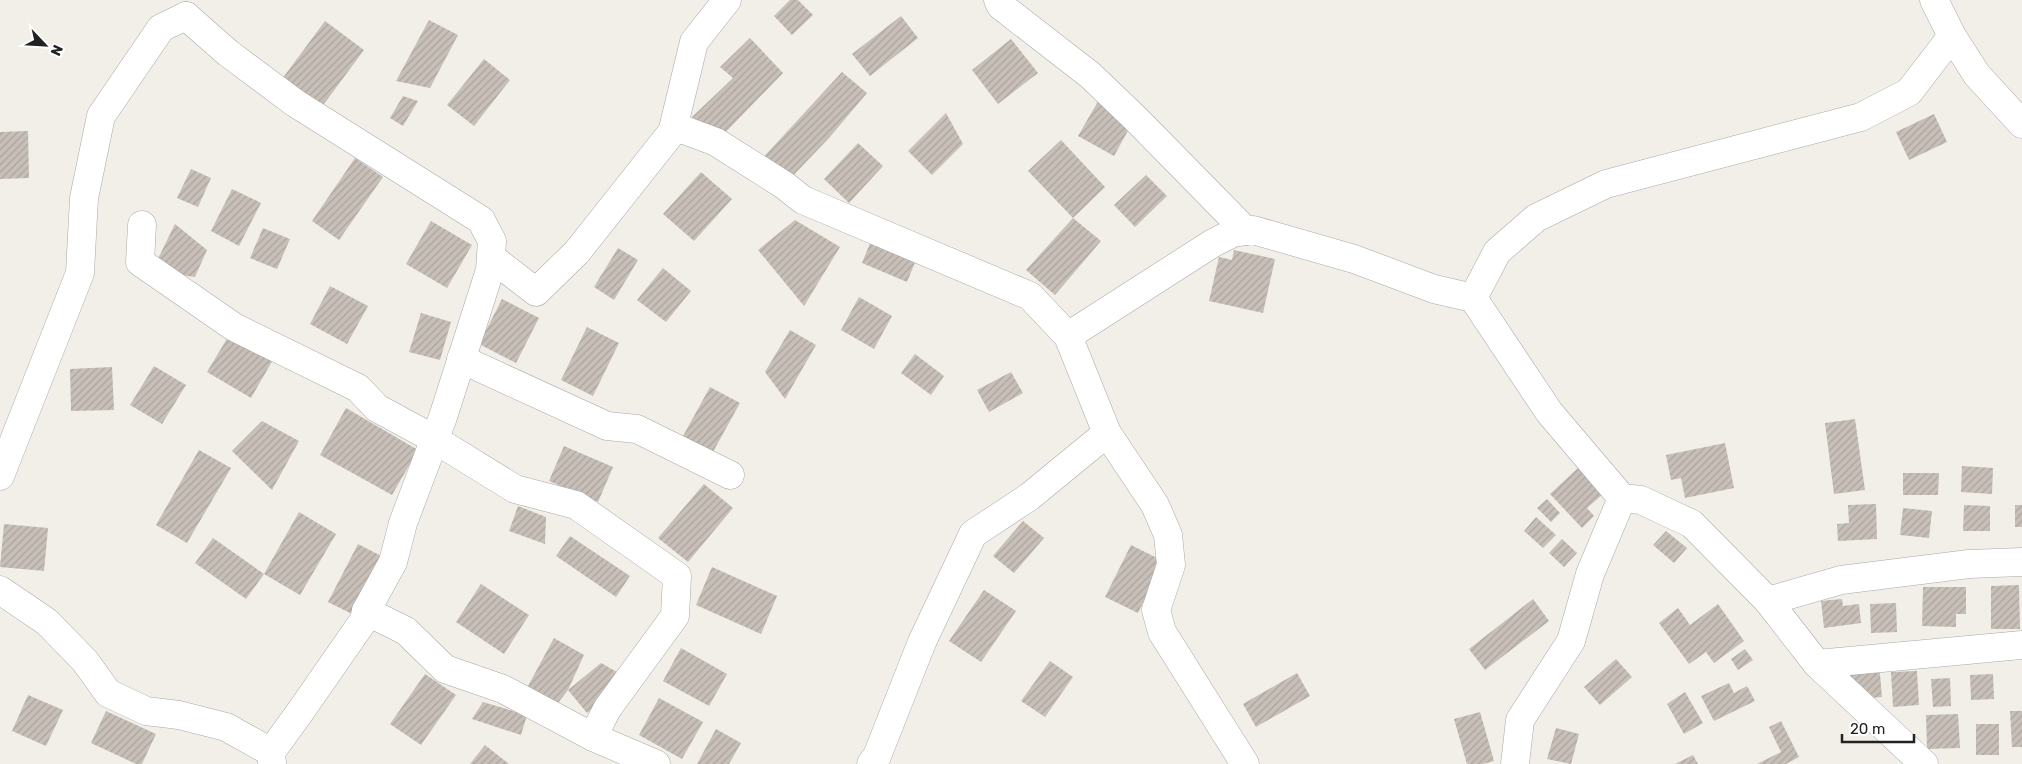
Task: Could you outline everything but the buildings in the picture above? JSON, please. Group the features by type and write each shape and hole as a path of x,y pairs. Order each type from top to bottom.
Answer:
{"street":[{"path":"672,132 694,42 727,0"},
{"path":"998,0 1001,6 1090,75 1136,118 1246,231"},
{"path":"1934,0 1952,36 1977,75 2022,124"},
{"path":"0,476 80,273 84,198 101,116 161,28 187,8 228,53 295,103 481,220 492,241 490,270 434,440 403,523 393,562 366,611 364,620 300,712 271,758 226,727 179,716 146,711 108,693 85,662 47,622 0,590"},
{"path":"1473,298 1497,252 1536,218 1606,184 1861,117 1909,92 1952,36"},
{"path":"492,258 536,292 577,252 676,127 716,142 784,185 803,200 1030,296 1068,336 1107,433 1155,505 1168,535 1171,565 1156,610 1162,632 1245,764"},
{"path":"142,225 140,262 234,326 358,388 377,408 515,489 576,506 677,576 675,616 607,709 593,737"},
{"path":"1068,336 1213,243 1233,233 1253,230 1354,259 1434,289 1473,298 1499,334 1549,412 1622,498 1640,500 1692,524 1768,601 1817,664 1924,764"},
{"path":"461,359 607,426 636,429 730,476"},
{"path":"871,764 878,756 922,642 973,534 1030,497 1107,433"},
{"path":"1515,764 1520,720 1571,641 1590,574 1622,498"},
{"path":"1768,601 1842,580 1969,564 2022,562"},
{"path":"366,611 406,631 446,669 503,689 593,737 656,764"},
{"path":"1817,664 2022,645"}]}
